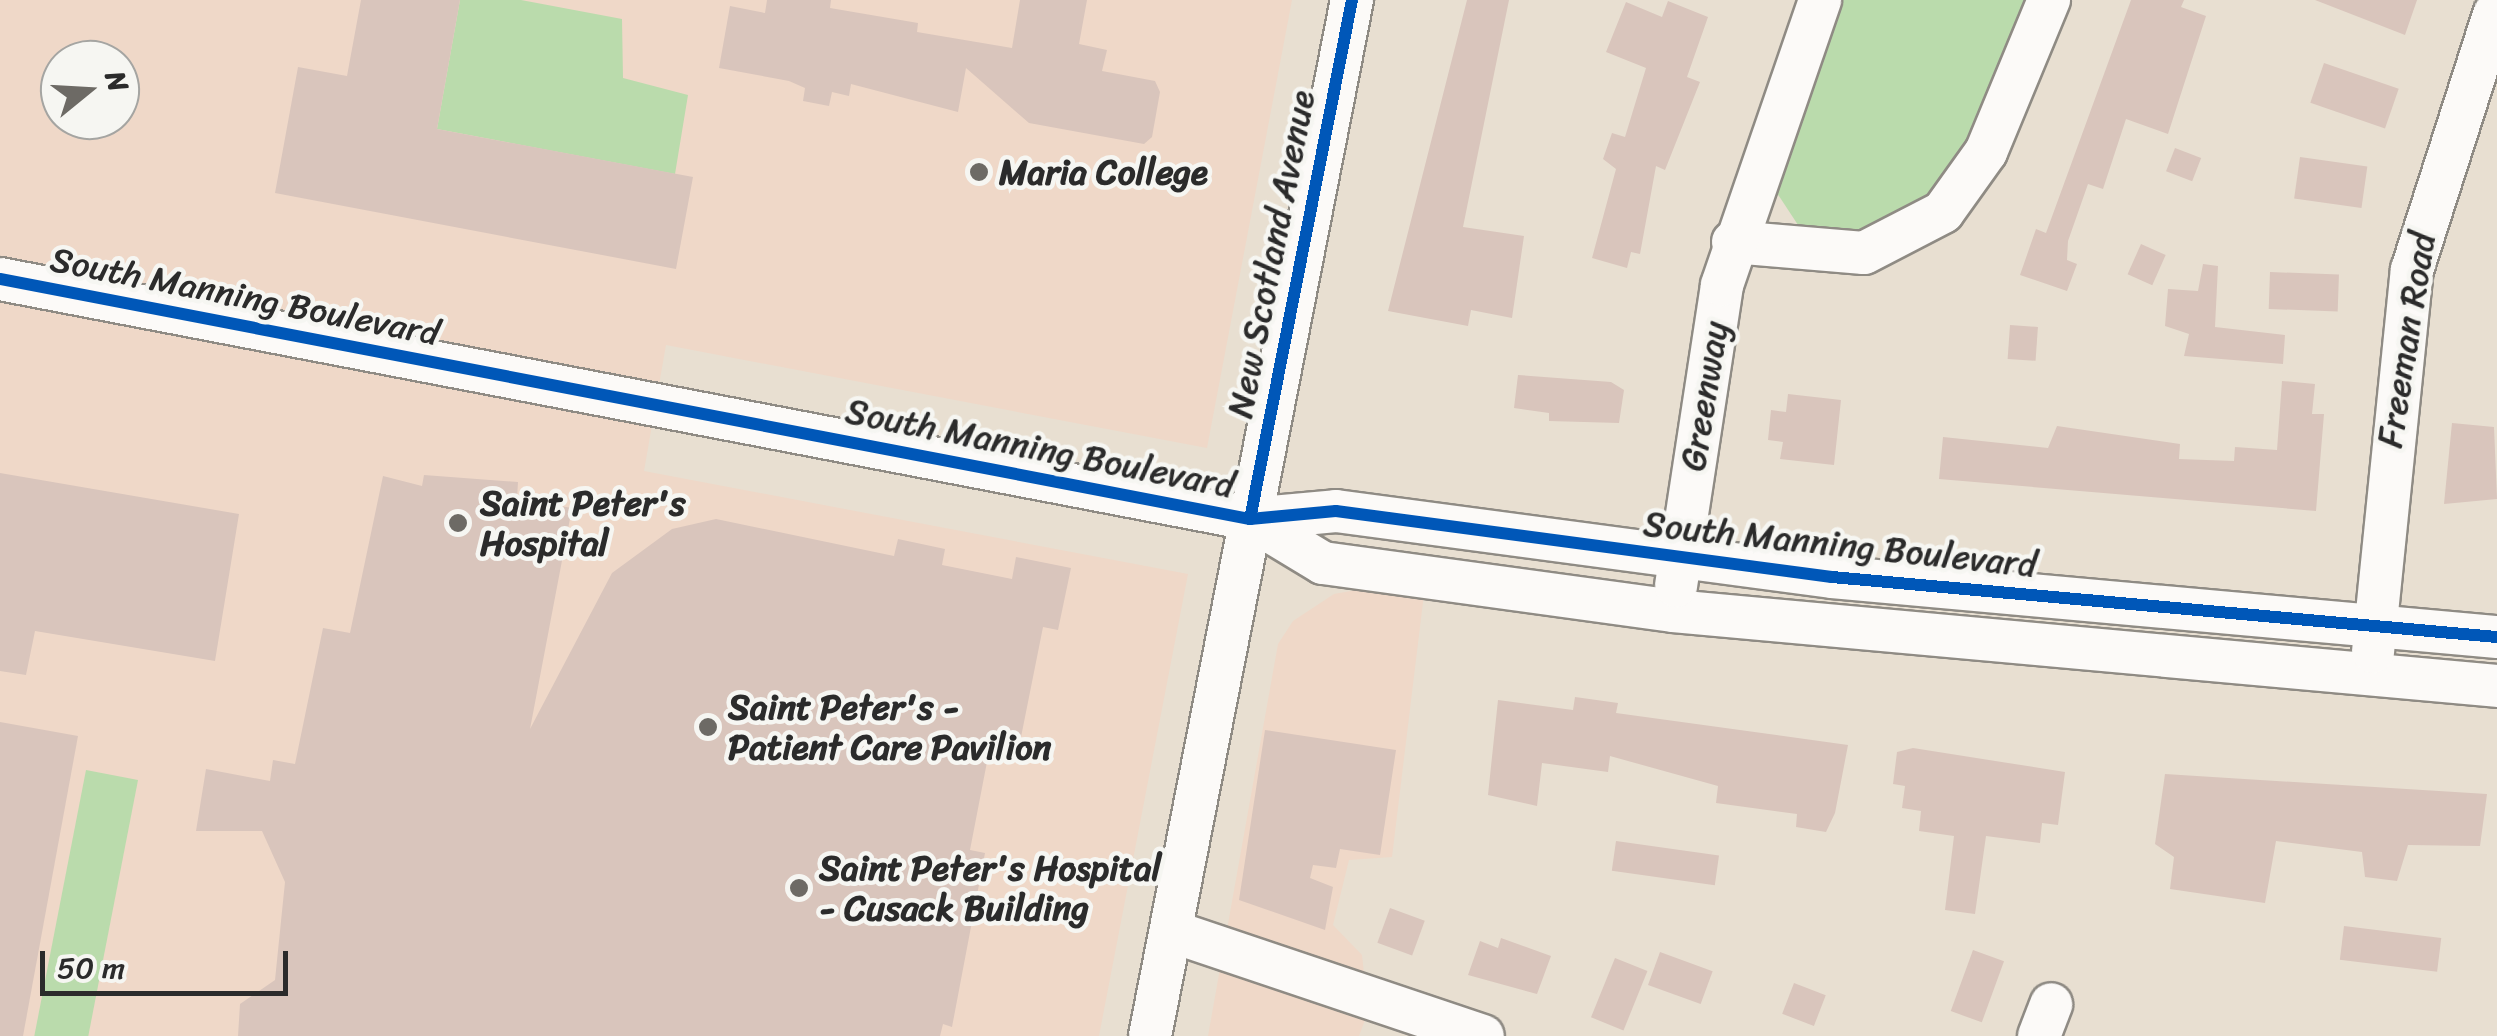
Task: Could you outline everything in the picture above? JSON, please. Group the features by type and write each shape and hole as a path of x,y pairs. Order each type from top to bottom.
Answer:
{"street":[{"name":"New Scotland Avenue","path":"1150,1036 1352,0"},
{"name":"Greenway","path":"1673,611 1733,242 1820,0"},
{"path":"1733,242 1864,252 1943,212 1986,152 2049,0"},
{"name":"Freeman Road","path":"2371,678 2412,270 2494,14"},
{"name":"South Manning Boulevard","path":"0,279 1250,518 1336,511 1680,558 2497,636"},
{"name":"South Manning Boulevard","path":"1250,518 1324,563 1673,611 2371,678 2497,686"},
{"path":"1171,930 1483,1036"}],"shaded area":[{"name":"Saint Peter's Hospital","path":"0,0 1292,0 1207,448 666,345 644,471 1188,574 1099,1036 0,1036"},
{"path":"1373,587 1424,594 1392,857 1349,860 1333,925 1362,955 1368,1012 1359,1036 1208,1036 1278,644 1293,621 1334,594"}],"green space":[{"path":"460,0 521,0 622,19 623,78 688,95 675,174 437,129"},
{"path":"1838,0 2031,0 1981,123 1937,195 1862,233 1798,225 1773,187"},
{"path":"86,770 138,780 88,1036 34,1036"}],"building":[{"path":"361,0 460,0 437,129 693,177 676,269 275,193 298,67 347,76"},
{"path":"767,0 831,0 830,8 918,23 917,32 1012,48 1020,0 1087,0 1079,44 1107,50 1102,71 1155,81 1160,92 1152,137 1144,144 1029,123 966,68 958,112 851,84 849,96 832,92 829,106 803,101 805,88 789,81 719,68 730,6 765,13"},
{"path":"1467,0 1509,0 1463,227 1524,236 1512,318 1471,310 1468,326 1388,311"},
{"path":"2131,0 2184,0 2181,7 2206,16 2168,134 2126,119 2103,189 2088,184 2068,241 2067,260 2077,264 2067,291 2020,275 2036,229 2046,233"},
{"path":"2315,0 2417,0 2405,35"},
{"path":"1668,1 1708,17 1687,77 1700,82 1665,170 1656,166 1640,254 1631,252 1627,268 1592,258 1616,169 1603,159 1612,133 1625,137 1646,68 1606,52 1626,2 1662,17"},
{"path":"2324,63 2399,89 2385,128 2310,103"},
{"path":"2175,148 2201,158 2192,181 2166,171"},
{"path":"2300,157 2367,166 2361,208 2294,199"},
{"path":"2141,244 2166,255 2152,285 2128,274"},
{"path":"2203,264 2218,266 2215,327 2285,335 2283,364 2184,356 2189,334 2165,326 2168,289 2198,291"},
{"path":"2270,272 2339,274 2338,311 2269,309"},
{"path":"2010,325 2038,327 2036,361 2008,359"},
{"path":"1518,375 1611,382 1624,390 1619,423 1549,421 1549,413 1514,408"},
{"path":"2282,381 2315,384 2312,414 2324,414 2316,511 1939,479 1943,437 2048,448 2057,426 2180,444 2179,459 2234,461 2235,447 2277,450"},
{"path":"1788,394 1841,400 1834,465 1780,459 1783,442 1768,440 1771,410 1786,412"},
{"path":"2452,423 2494,427 2497,499 2444,504"},
{"path":"0,473 239,514 215,661 35,631 26,675 0,671"},
{"path":"424,475 518,482 517,499 572,508 530,729 612,573 672,529 716,519 894,556 898,539 945,549 942,565 1012,579 1016,557 1071,568 1058,630 1043,627 1020,742 992,736 970,850 985,853 952,1027 943,1024 940,1036 238,1036 240,1004 275,980 285,882 262,831 196,831 206,769 270,781 273,760 295,764 323,628 350,633 383,476 422,486"},
{"path":"1575,697 1618,703 1616,713 1848,745 1835,813 1826,832 1796,827 1797,814 1716,803 1718,786 1610,756 1608,772 1542,763 1537,806 1488,795 1498,700 1573,710"},
{"path":"0,722 78,736 23,1036 0,1036"},
{"path":"1265,730 1396,750 1380,855 1340,849 1336,868 1313,865 1310,878 1333,887 1325,930 1239,900"},
{"path":"1913,748 2065,772 2058,825 2042,823 2040,843 1986,836 1975,914 1945,910 1954,836 1919,831 1921,811 1902,808 1905,786 1893,784 1897,752"},
{"path":"2165,774 2487,794 2480,846 2408,845 2397,881 2365,877 2362,852 2276,841 2265,903 2170,889 2174,857 2155,844"},
{"path":"1616,841 1719,855 1715,885 1612,871"},
{"path":"1390,908 1425,921 1412,955 1377,943"},
{"path":"2344,926 2441,938 2437,972 2340,960"},
{"path":"1501,938 1551,956 1537,994 1468,975 1480,941 1498,948"},
{"path":"1973,950 2004,961 1982,1022 1951,1011"},
{"path":"1660,952 1713,971 1701,1004 1648,985"},
{"path":"1615,958 1647,971 1623,1030 1591,1017"},
{"path":"1794,983 1826,995 1814,1026 1782,1014"}],"cycle path":[{"path":"1250,519 1352,0"},
{"path":"0,279 1250,519 1336,511 1832,577 2497,637"}],"place":[{"name":"Maria College","path":"979,172"},
{"name":"Saint Peter's Hospital","path":"458,523"},
{"name":"Saint Peter's - Patient Care Pavilion","path":"708,727"},
{"name":"Saint Peter's Hospital - Cusack Building","path":"799,888"}]}
